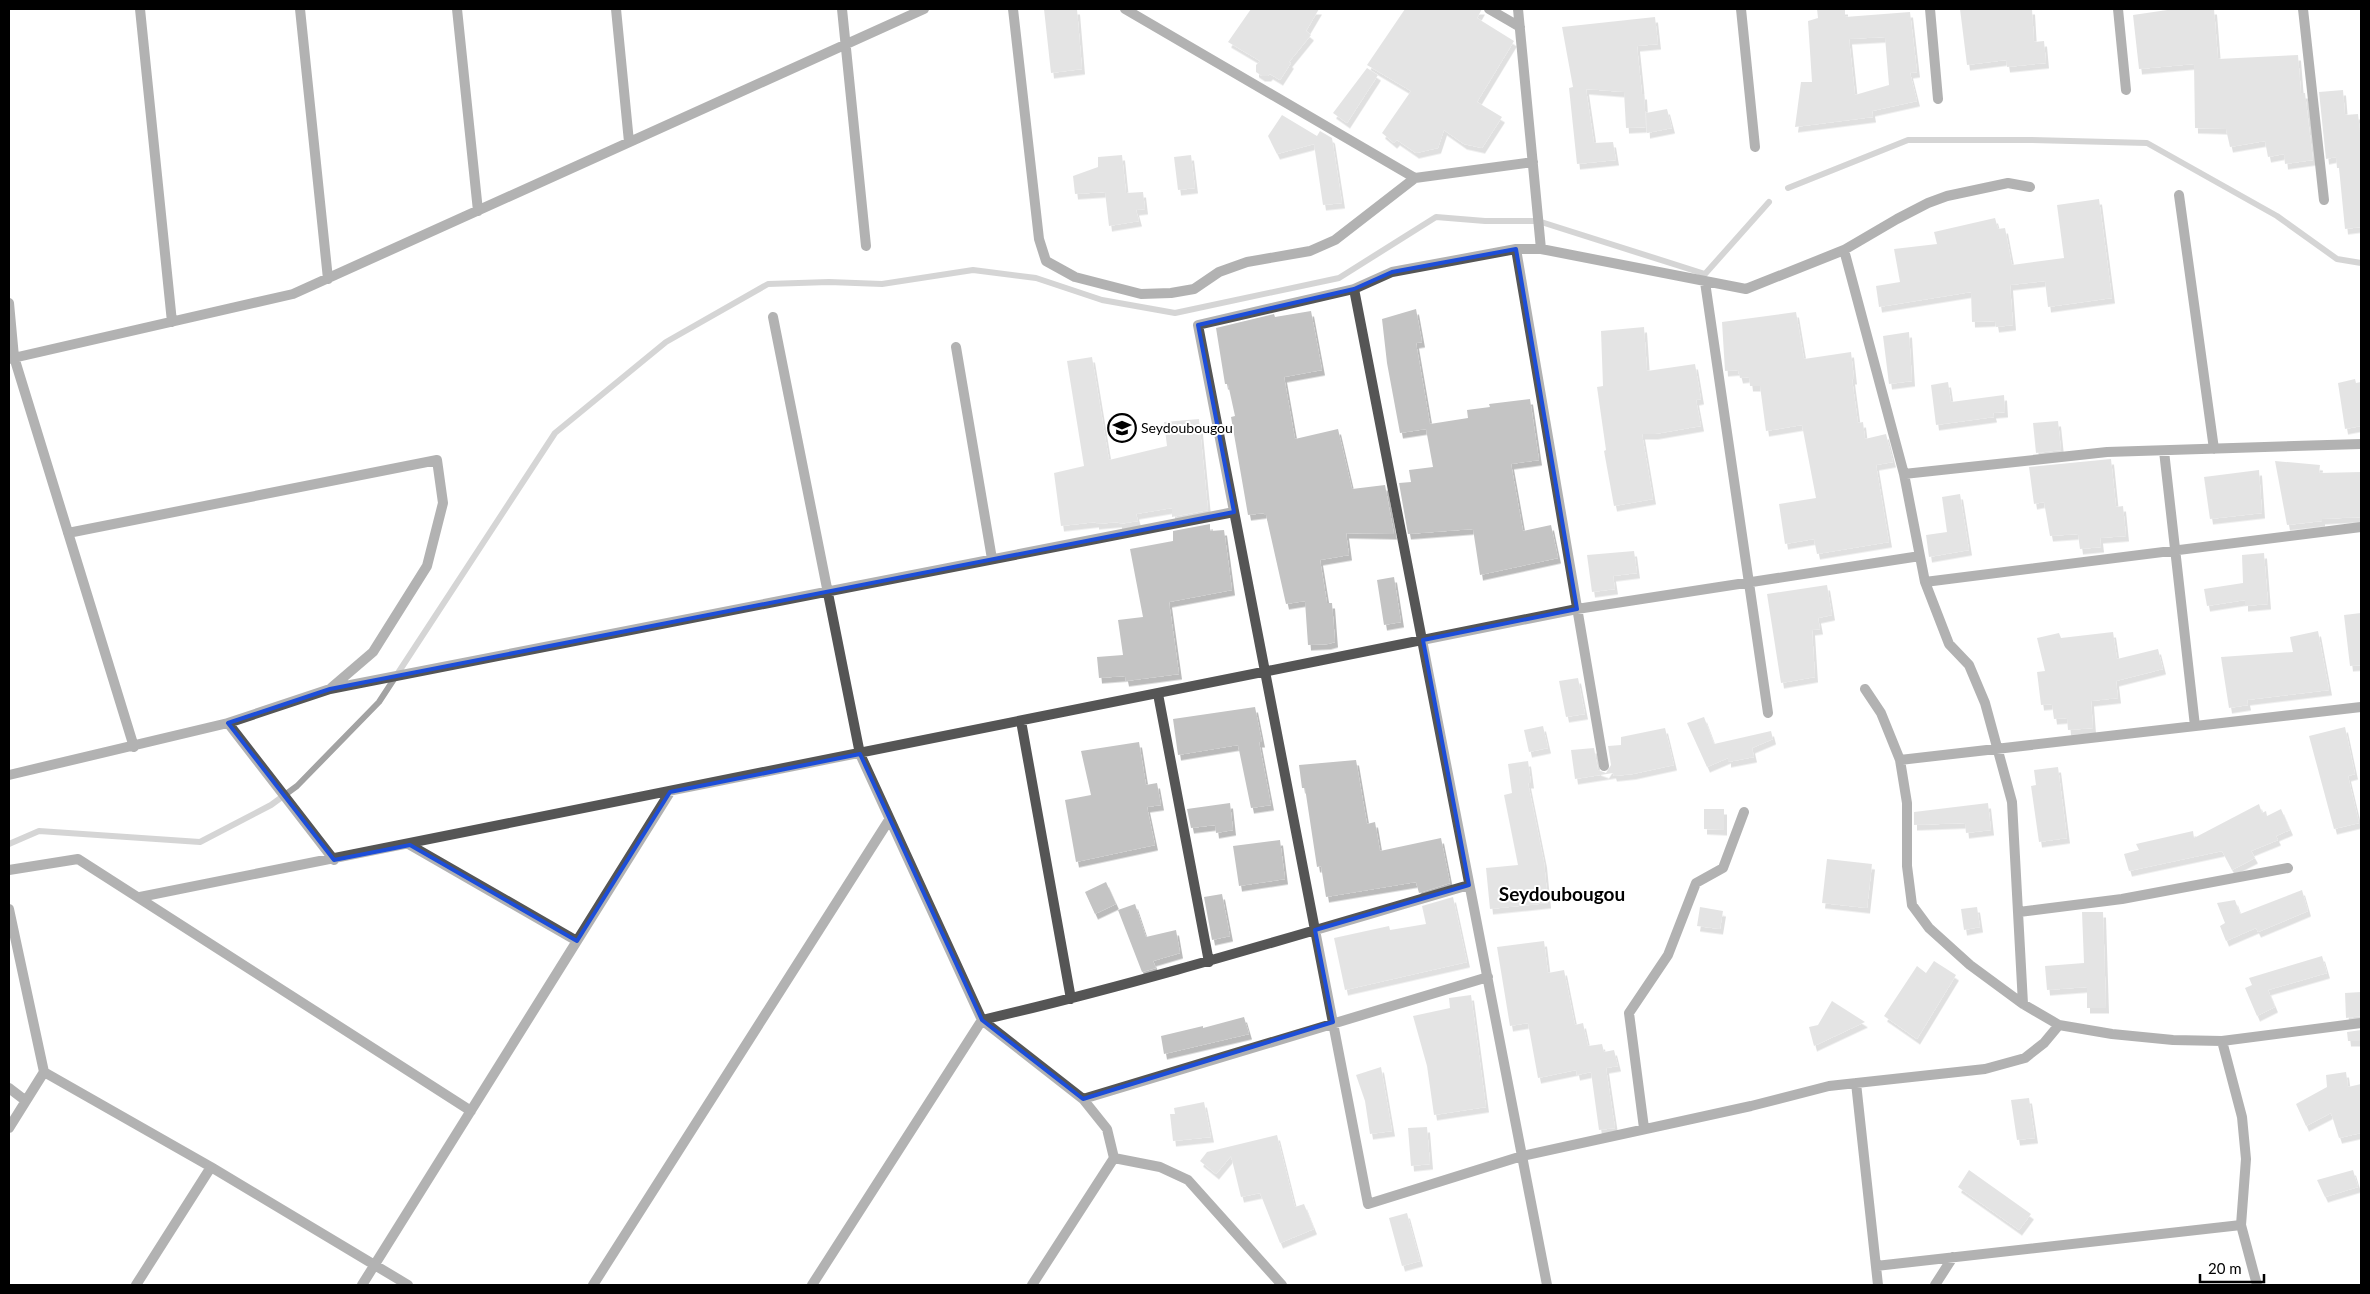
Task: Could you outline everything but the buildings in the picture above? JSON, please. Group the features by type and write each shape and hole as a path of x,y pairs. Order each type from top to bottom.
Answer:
{"street":[{"path":"140,9 172,322"},
{"path":"300,9 328,279"},
{"path":"457,9 478,211"},
{"path":"616,9 630,142"},
{"path":"842,9 866,246"},
{"path":"12,358 293,294 924,9"},
{"path":"1013,9 1039,239 1046,261 1075,278 1140,294 1171,294 1194,289 1219,272 1247,262 1310,251 1335,240 1415,178 1533,162"},
{"path":"1125,9 1415,178"},
{"path":"1490,9 1520,27"},
{"path":"1518,9 1541,249"},
{"path":"1741,9 1755,147"},
{"path":"1930,9 1938,99"},
{"path":"2118,9 2126,90"},
{"path":"2303,9 2324,200"},
{"path":"2030,187 2008,184 1947,196 1919,206 1844,250 1746,289 1541,249 1516,249 1392,272 1354,289 1198,325 1368,1204 1522,1156 1751,1106 1829,1086 1985,1069 2024,1058 2044,1043 2059,1025"},
{"path":"2179,195 2214,450"},
{"path":"1516,249 1604,766"},
{"path":"1844,250 1904,474 1925,582 1949,644 1969,665 1985,703 2012,802 2023,1004"},
{"path":"1705,282 1768,713"},
{"path":"1354,289 1547,1285"},
{"path":"9,303 12,358 134,747"},
{"path":"773,317 860,754 982,1020 1083,1099 1107,1129 1114,1158 1032,1285"},
{"path":"956,347 992,559"},
{"path":"1904,474 2107,452 2361,444"},
{"path":"2164,451 2195,726"},
{"path":"68,533 437,460 443,503 427,566 373,652 330,689"},
{"path":"9,775 134,747 228,723 330,689 1234,512"},
{"path":"1925,582 2361,528"},
{"path":"140,897 410,845 1577,609 1920,556"},
{"path":"1865,689 1881,713 1900,760 1907,803 1906,866 1912,905 1936,934 1970,965 2023,1004 2059,1025 2112,1034 2173,1040 2222,1041 2361,1023"},
{"path":"1158,694 1209,962"},
{"path":"1900,760 2361,706"},
{"path":"1021,721 1071,999"},
{"path":"228,723 334,860"},
{"path":"362,1285 670,792"},
{"path":"1644,1128 1629,1013 1668,955 1696,883 1723,868 1744,812"},
{"path":"593,1285 889,820"},
{"path":"410,845 577,941"},
{"path":"9,870 78,859 471,1111"},
{"path":"2019,912 2122,899 2288,868"},
{"path":"812,1285 982,1020 1071,999 1209,962 1470,885"},
{"path":"9,909 44,1072 9,1128"},
{"path":"1083,1099 1333,1022 1488,977"},
{"path":"2222,1041 2242,1117 2246,1159 2241,1225 2257,1285"},
{"path":"44,1072 210,1167 408,1285"},
{"path":"1856,1083 1878,1285"},
{"path":"9,1088 26,1101"},
{"path":"1114,1158 1160,1167 1188,1180 1282,1285"},
{"path":"136,1285 210,1167"},
{"path":"1876,1266 2241,1225"},
{"path":"1935,1285 1953,1257"}],"highlighted area":[{"path":"1516,249 1577,609 1423,640 1469,885 1315,930 1333,1022 1083,1099 982,1020 860,754 670,792 577,941 410,845 334,860 228,723 330,689 1234,512 1198,325 1354,289 1392,272"}],"waterway":[{"path":"1788,188 1908,140 2030,140 2147,143 2277,216 2337,259 2361,263"},
{"path":"9,844 39,831 200,842 271,805 297,786 379,702 555,433 666,342 768,284 829,282 882,284 973,270 1036,278 1102,300 1175,313 1339,278 1436,217 1485,221 1538,221 1705,274 1769,202"}],"place":[{"name":"Seydoubougou","path":"1122,428"}],"district":[{"name":"Seydoubougou","path":"1562,894"}]}
